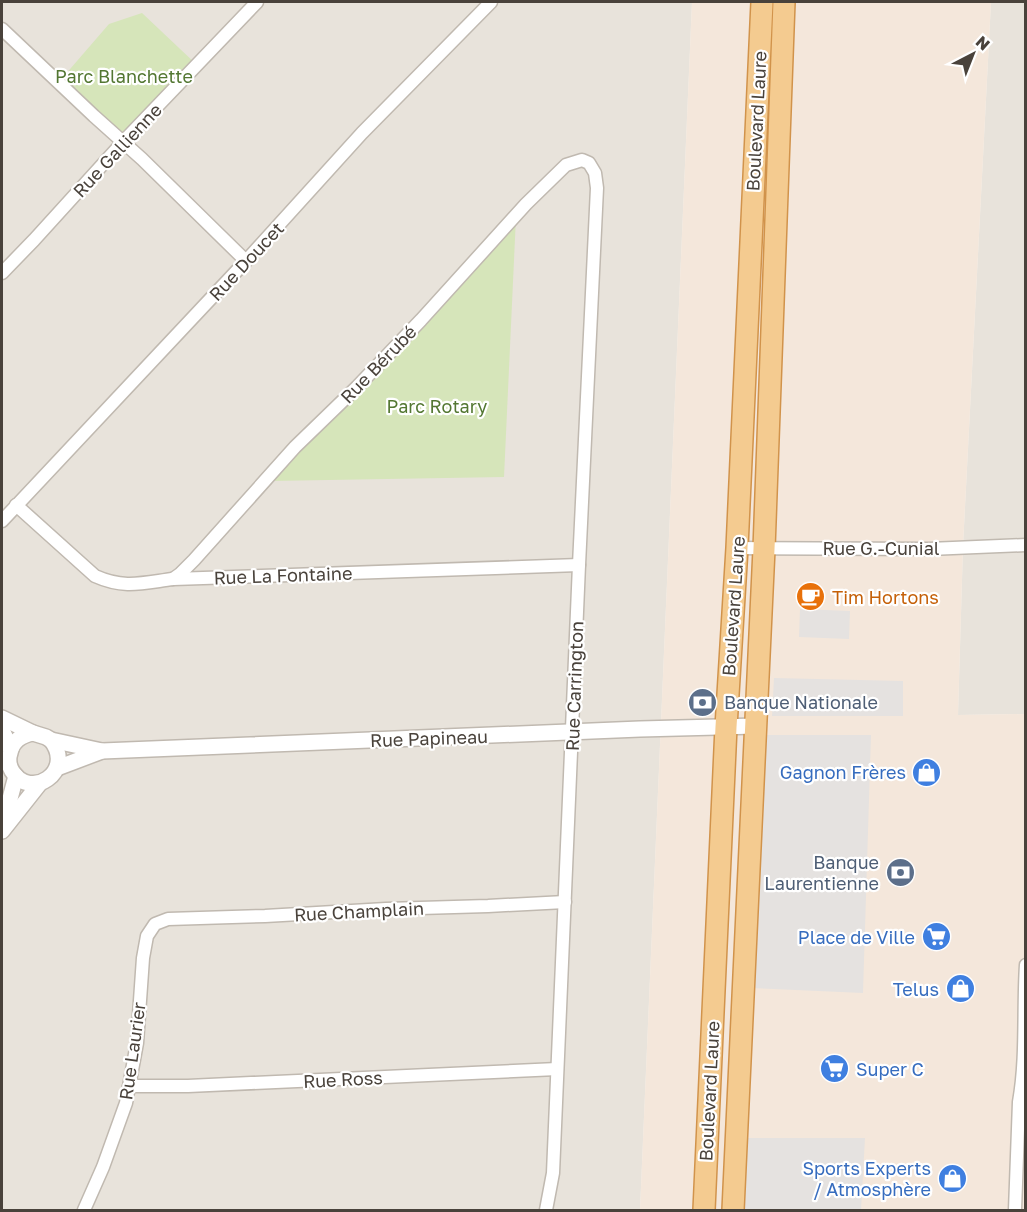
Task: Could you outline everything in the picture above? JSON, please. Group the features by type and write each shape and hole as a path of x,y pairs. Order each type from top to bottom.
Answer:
{"highway":[{"name":"Boulevard Laure","path":"704,1210 762,2"},
{"name":"Boulevard Laure","path":"733,1210 764,549 784,2"}],"street":[{"name":"Rue Gallienne","path":"4,267 34,240 123,142 257,2"},
{"name":"Rue Doucet","path":"2,521 362,134 491,2"},
{"path":"2,29 142,159 246,261"},
{"name":"Rue Bérubé","path":"172,579 194,560 295,447 413,329 526,204 566,165 582,160 589,163"},
{"name":"Rue Carrington","path":"546,1210 553,1173 597,188 595,173 589,163"},
{"name":"Rue La Fontaine","path":"16,505 95,576 122,584 172,579 579,565"},
{"name":"Rue G.-Cunial","path":"737,548 929,549 1026,545"},
{"path":"2,718 51,740 102,751"},
{"name":"Rue Papineau","path":"102,751 756,726"},
{"path":"2,730 10,749"},
{"path":"33,733 20,738 10,749 9,764 12,771 24,781 40,783 48,780 57,768 58,753 51,740"},
{"path":"57,768 102,751"},
{"path":"2,830 16,776"},
{"path":"2,830 40,783"},
{"name":"Rue Champlain","path":"155,924 168,919 565,902"},
{"name":"Rue Laurier","path":"84,1210 103,1167 126,1103 137,1043 143,958 147,936 155,924"},
{"path":"1015,1210 1022,1102 1026,965"},
{"name":"Rue Ross","path":"129,1086 188,1086 557,1069"}],"shaded area":[{"path":"2,2 692,2 640,1210 2,1210"},
{"path":"692,2 991,2 963,546 958,715 1025,714 1025,1210 640,1210"},
{"path":"991,2 1025,2 1025,714 958,715 963,546"},
{"path":"800,609 850,611 849,639 799,637"},
{"path":"774,678 903,681 903,716 772,716"},
{"path":"763,735 871,735 863,993 752,988"},
{"path":"746,1138 865,1138 861,1210 745,1210"}],"green space":[{"name":"Parc Blanchette","path":"142,13 197,65 121,145 58,83 109,24"},
{"name":"Parc Rotary","path":"516,217 504,477 270,481"}],"place":[{"name":"Tim Hortons","path":"811,597"},
{"name":"Banque Nationale","path":"703,702"},
{"name":"Gagnon Frères","path":"927,772"},
{"name":"Banque Laurentienne","path":"900,872"},
{"name":"Place de Ville","path":"936,937"},
{"name":"Telus","path":"960,989"},
{"name":"Super C","path":"835,1069"},
{"name":"Sports Experts / Atmosphère","path":"952,1178"}]}
